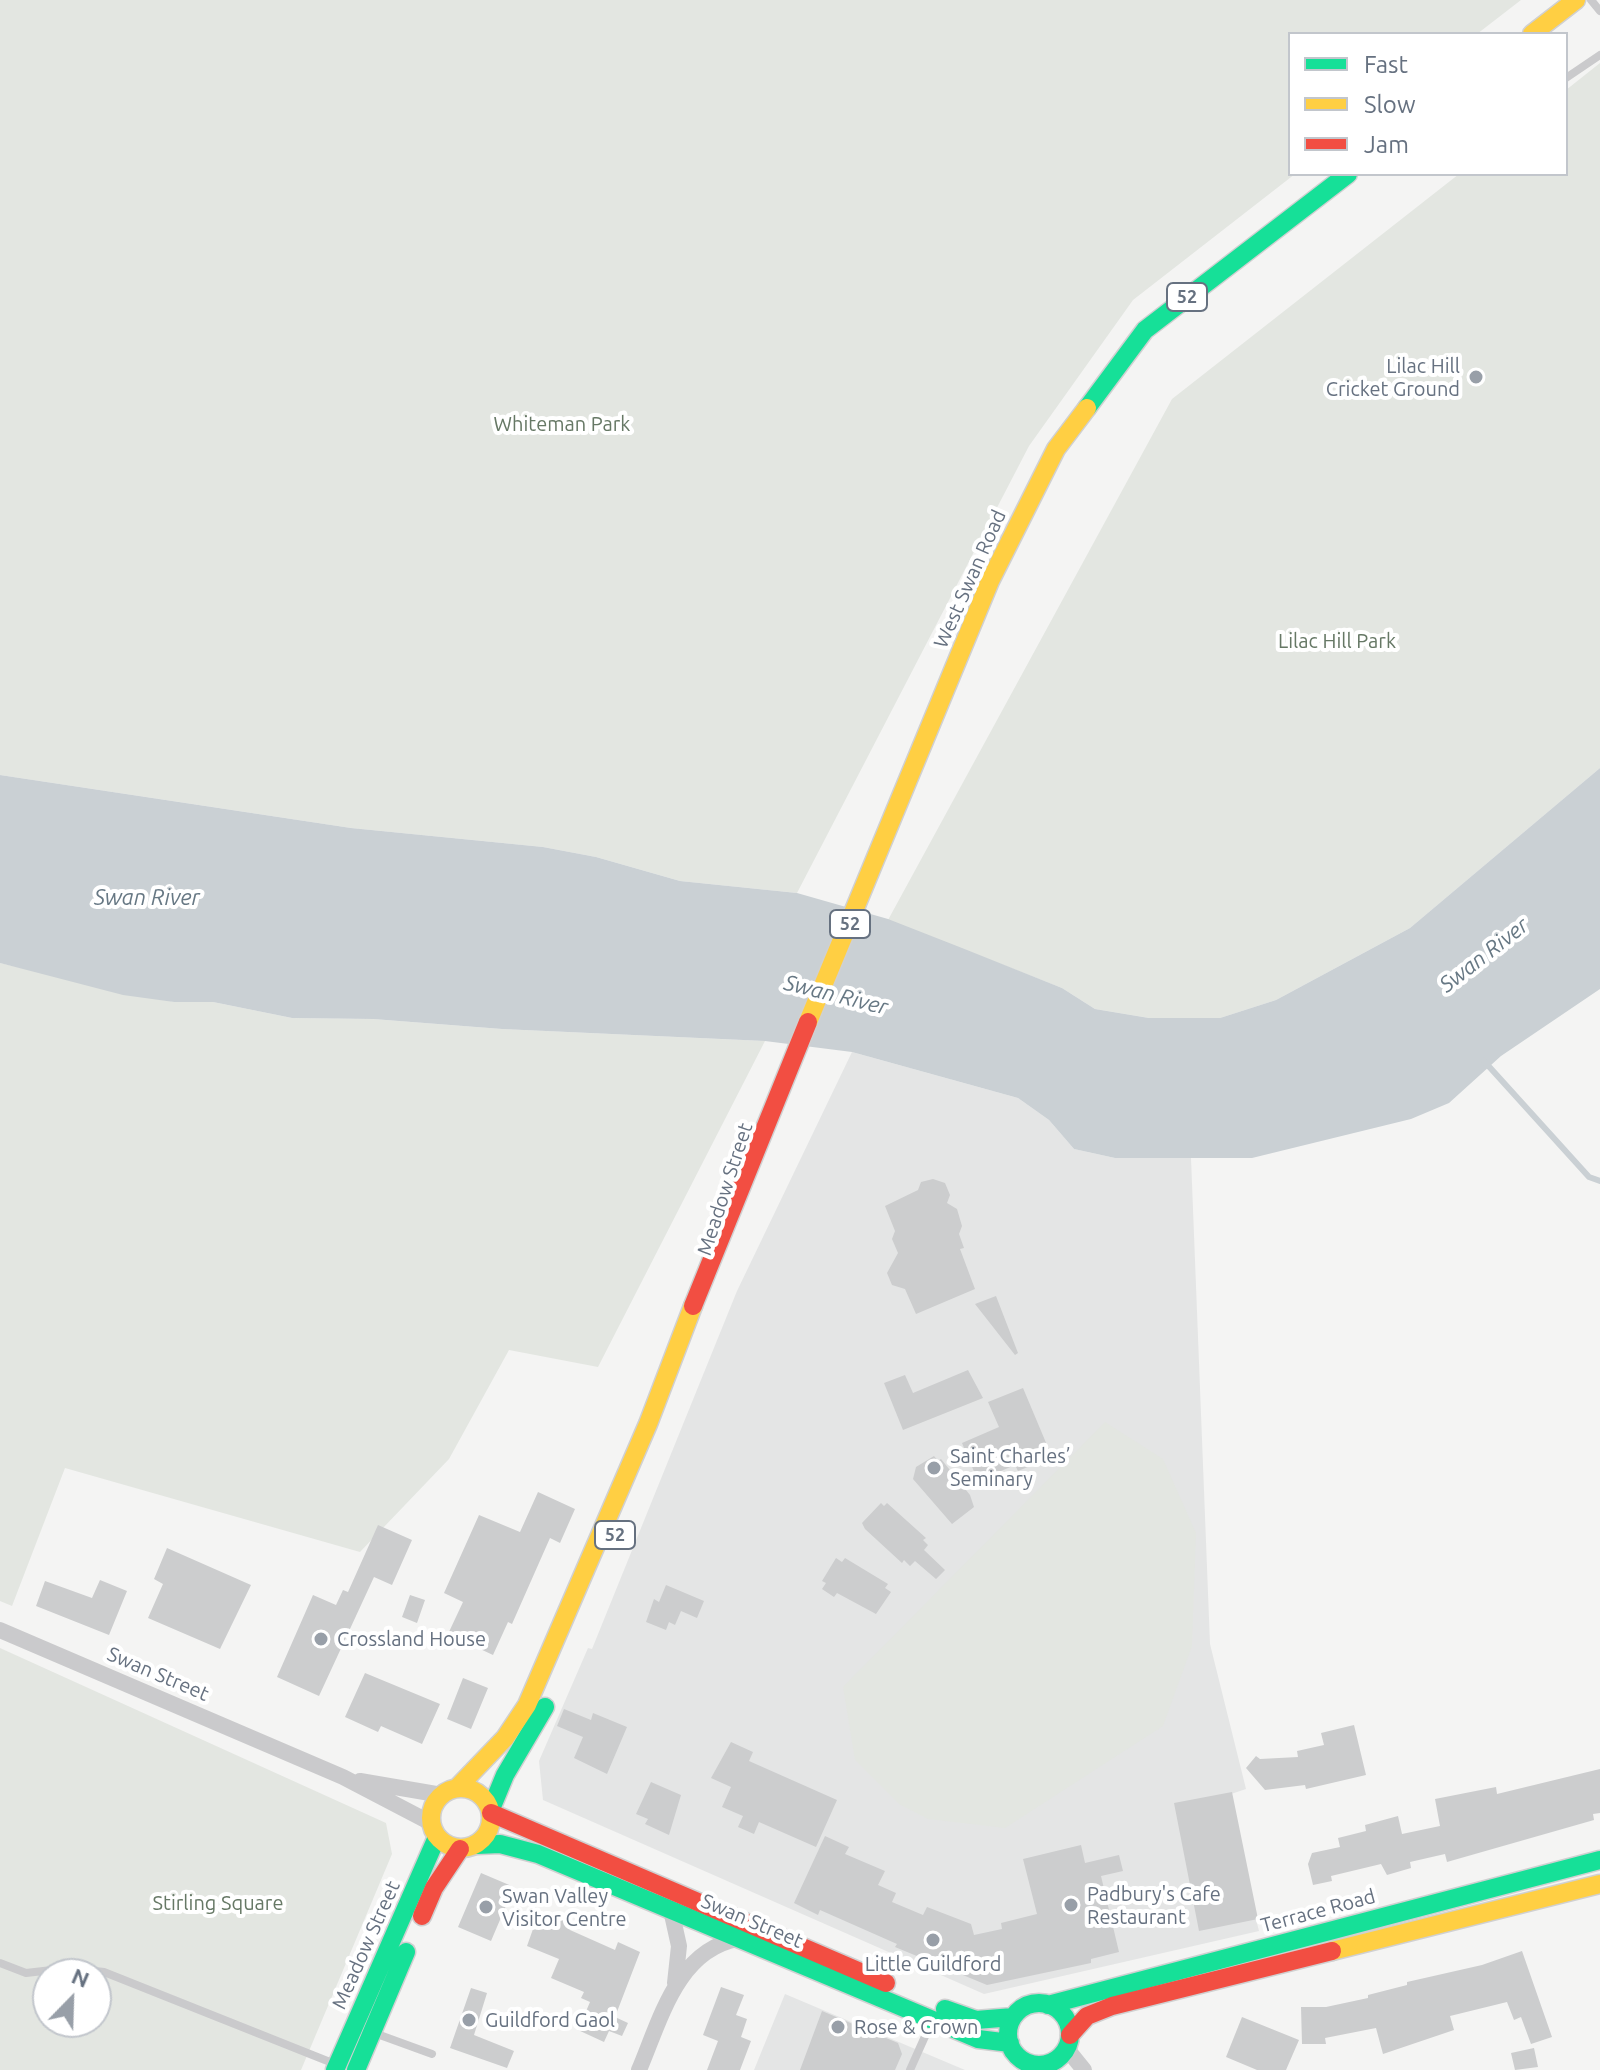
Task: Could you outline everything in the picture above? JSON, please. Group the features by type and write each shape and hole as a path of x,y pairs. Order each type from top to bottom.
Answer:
{"main road":[{"path":"1535,32 1576,0"},
{"name":"West Swan Road","path":"777,1104 990,581 1056,449 1145,330 1345,176"},
{"name":"Meadow Street","path":"449,1792 505,1738 527,1705 648,1424 713,1253 777,1104"},
{"name":"Meadow Street","path":"491,1811 505,1775 539,1719 675,1393 721,1270 777,1104"},
{"path":"449,1792 480,1794 491,1811"},
{"name":"52","path":"434,1830 433,1808 449,1792"},
{"name":"52","path":"468,1847 488,1834 491,1811"},
{"name":"Swan Street","path":"491,1811 935,2013 978,2039 1010,2043"},
{"path":"434,1830 468,1847"},
{"name":"Meadow Street","path":"356,2070 363,2028 434,1830"},
{"name":"Swan Street","path":"468,1847 500,1844 538,1854 740,1939 935,2013 976,2020 1013,2017"},
{"name":"Meadow Street","path":"336,2068 363,2028 434,1888 468,1847"},
{"name":"Terrace Road","path":"1048,2005 1600,1860"},
{"name":"Terrace Road","path":"1068,2042 1087,2016 1112,2006 1600,1884"},
{"path":"1048,2005 1064,2016 1068,2042 1056,2060 1046,2068 1019,2058 1010,2043 1008,2030 1013,2017 1025,2007 1048,2005"}],"street":[{"name":"Swan Street","path":"0,1630 343,1777 434,1830"},
{"name":"Swan Street","path":"343,1777 449,1792"},
{"path":"639,2070 671,1996 679,1964 678,1934 671,1910"},
{"path":"671,1996 702,1955 720,1943 740,1939"},
{"path":"1068,2042 1084,2070"}],"lane":[{"path":"1591,0 1600,11"},
{"path":"1568,77 1600,55"},
{"path":"0,1963 26,1973 69,1968 104,1972 336,2068"},
{"path":"910,2070 935,2013"},
{"path":"363,2028 432,2054"}],"shaded area":[{"name":"Saint Charles’ Seminary","path":"852,1052 1018,1098 1049,1120 1074,1149 1115,1158 1191,1158 1210,1644 1246,1789 1225,1796 1259,1931 984,1994 543,1800 539,1761 588,1648 592,1649 737,1291"},
{"path":"785,1994 965,2070 754,2070"}],"green space":[{"name":"Whiteman Park","path":"0,0 1521,0 1480,32 1288,32 1288,176 1292,176 1133,300 1029,446 797,893 680,881 596,857 543,847 351,828 0,775"},
{"name":"Lilac Hill Park","path":"1600,63 1600,768 1410,928 1276,1000 1220,1018 1149,1018 1095,1009 1062,988 888,920 1172,399 1456,176 1568,176 1568,88"},
{"path":"0,963 174,1002 213,1002 292,1018 373,1019 502,1029 765,1041 598,1367 509,1350 449,1459 360,1552 65,1468 12,1606 0,1601"},
{"path":"1105,1422 1163,1459 1196,1533 1192,1646 1163,1726 1005,1828 928,1819 899,1804 855,1760 843,1687"},
{"name":"Stirling Square","path":"0,1648 386,1823 392,1854 301,2070 0,2070"}],"water":[{"name":"Swan River","path":"1600,768 1600,989 1501,1056 1449,1103 1411,1119 1252,1158 1115,1158 1074,1149 1049,1120 1018,1098 852,1052 765,1041 502,1029 373,1019 292,1018 213,1002 174,1002 123,995 0,963 0,775 351,828 543,847 596,857 680,881 797,893 888,919 1062,988 1095,1009 1149,1018 1220,1018 1276,1000 1410,928"}],"building":[{"path":"933,1179 945,1183 950,1195 947,1203 957,1209 962,1226 959,1234 964,1248 960,1249 975,1289 916,1314 905,1289 892,1285 887,1273 898,1253 892,1239 895,1231 885,1206 918,1190 921,1182"},
{"path":"996,1296 1018,1353 1015,1355 975,1304"},
{"path":"968,1370 983,1398 903,1430 884,1383 905,1375 913,1393"},
{"path":"1023,1388 1052,1457 1018,1471 1015,1465 978,1481 962,1443 999,1427 988,1402"},
{"path":"934,1456 938,1461 941,1459 970,1495 974,1507 952,1524 913,1479 916,1467"},
{"path":"538,1492 575,1509 560,1543 550,1538 512,1624 508,1622 493,1655 448,1634 463,1602 444,1593 479,1515 520,1532"},
{"path":"881,1503 884,1506 887,1503 926,1538 923,1540 928,1545 924,1550 945,1570 936,1579 915,1561 910,1566 904,1560 902,1563 865,1529 862,1523"},
{"name":"Crossland House","path":"378,1525 412,1540 392,1585 374,1577 319,1696 277,1677 313,1595 336,1605 343,1590 348,1592"},
{"path":"167,1548 251,1585 220,1649 148,1618 163,1584 154,1579"},
{"path":"836,1558 842,1562 845,1558 888,1584 885,1588 891,1592 876,1614 837,1593 834,1597 822,1589 826,1583 822,1581"},
{"path":"100,1580 127,1591 109,1635 36,1606 45,1581 92,1598"},
{"path":"666,1585 704,1601 697,1618 681,1611 675,1625 669,1622 666,1630 646,1622 654,1599 659,1602"},
{"path":"410,1595 425,1600 417,1623 402,1617"},
{"path":"365,1673 440,1704 422,1744 381,1726 378,1732 345,1717"},
{"path":"463,1678 488,1688 471,1729 447,1719"},
{"path":"564,1709 591,1720 593,1713 627,1727 607,1774 574,1758 583,1737 557,1726"},
{"path":"1354,1725 1366,1775 1306,1789 1305,1785 1265,1790 1246,1768 1256,1756 1260,1759 1298,1757 1297,1751 1324,1745 1321,1733"},
{"path":"731,1742 753,1752 749,1761 837,1800 816,1847 759,1822 754,1834 738,1827 743,1816 722,1807 731,1787 711,1778"},
{"path":"1600,1769 1600,1813 1593,1814 1594,1820 1447,1862 1445,1854 1410,1862 1411,1868 1387,1875 1381,1864 1331,1876 1332,1881 1313,1885 1308,1864 1312,1853 1340,1847 1338,1838 1366,1831 1365,1825 1398,1816 1402,1834 1440,1826 1435,1799 1496,1787 1497,1794"},
{"path":"651,1782 681,1795 669,1835 645,1824 648,1819 636,1814"},
{"path":"1232,1792 1258,1919 1199,1931 1174,1803"},
{"path":"825,1836 849,1847 845,1854 885,1871 878,1885 896,1893 892,1902 923,1915 927,1907 971,1924 974,1935 1002,1929 1001,1923 1037,1914 1023,1859 1081,1845 1085,1863 1119,1855 1123,1871 1101,1876 1119,1952 1091,1959 1091,1963 987,1985 895,1947 897,1944 820,1910 818,1915 794,1903"},
{"name":"Swan Valley Visitor Centre","path":"481,1873 514,1887 491,1941 458,1927"},
{"path":"538,1915 555,1922 558,1916 573,1923 570,1930 615,1950 618,1942 640,1952 615,2017 628,2023 622,2036 609,2031 604,2042 578,2030 590,2002 581,1998 584,1992 551,1978 559,1959 527,1946"},
{"path":"1522,1951 1552,2037 1531,2044 1521,2017 1514,2020 1507,2002 1450,2016 1454,2030 1383,2054 1376,2028 1325,2038 1326,2044 1302,2044 1301,2007 1326,2007 1368,1998 1368,1995 1407,1985 1407,1982 1482,1965"},
{"path":"721,1987 744,1995 736,2015 747,2019 741,2037 751,2041 740,2070 707,2070 718,2041 703,2035"},
{"path":"471,1988 487,1993 474,2035 514,2051 507,2068 450,2048"},
{"name":"Rose & Crown","path":"822,2011 898,2043 902,2054 895,2070 800,2070"},
{"path":"1242,2017 1299,2040 1286,2070 1257,2070 1226,2057"},
{"path":"1534,2048 1538,2067 1515,2070 1511,2053"}],"waterway":[{"path":"1484,1061 1589,1177 1600,1181"}],"traffic: fast":[{"path":"1087,408 1145,330 1345,176"},
{"path":"491,1809 505,1775 545,1707"},
{"path":"335,2070 437,1837"},
{"path":"477,1845 500,1844 538,1854 978,2039 1010,2043"},
{"path":"1048,2005 1600,1860"},
{"path":"356,2070 406,1952"},
{"path":"1039,2003 1061,2012 1070,2034 1061,2056 1039,2065 1017,2056 1008,2034 1017,2012 1039,2003"},
{"path":"945,2009 976,2020 1013,2017"}],"traffic: slow":[{"path":"1535,32 1576,0"},
{"path":"808,1022 990,581 1056,449 1087,408"},
{"path":"457,1788 505,1738 527,1705 648,1424 693,1306"},
{"path":"461,1788 483,1796 491,1818 483,1840 461,1848 439,1840 431,1818 439,1796 461,1788"},
{"path":"1332,1951 1600,1884"}],"traffic: jam":[{"path":"693,1306 808,1022"},
{"path":"491,1813 886,1983"},
{"path":"422,1916 434,1888 460,1849"},
{"path":"1070,2035 1087,2016 1112,2006 1332,1951"}],"place":[{"name":"Lilac Hill Cricket Ground","path":"1476,377"},
{"name":"Saint Charles’ Seminary","path":"934,1468"},
{"name":"Crossland House","path":"321,1639"},
{"name":"Padbury's Cafe Restaurant","path":"1071,1905"},
{"name":"Swan Valley Visitor Centre","path":"486,1907"},
{"name":"Little Guildford","path":"933,1940"},
{"name":"Guildford Gaol","path":"469,2020"},
{"name":"Rose & Crown","path":"838,2027"}]}
